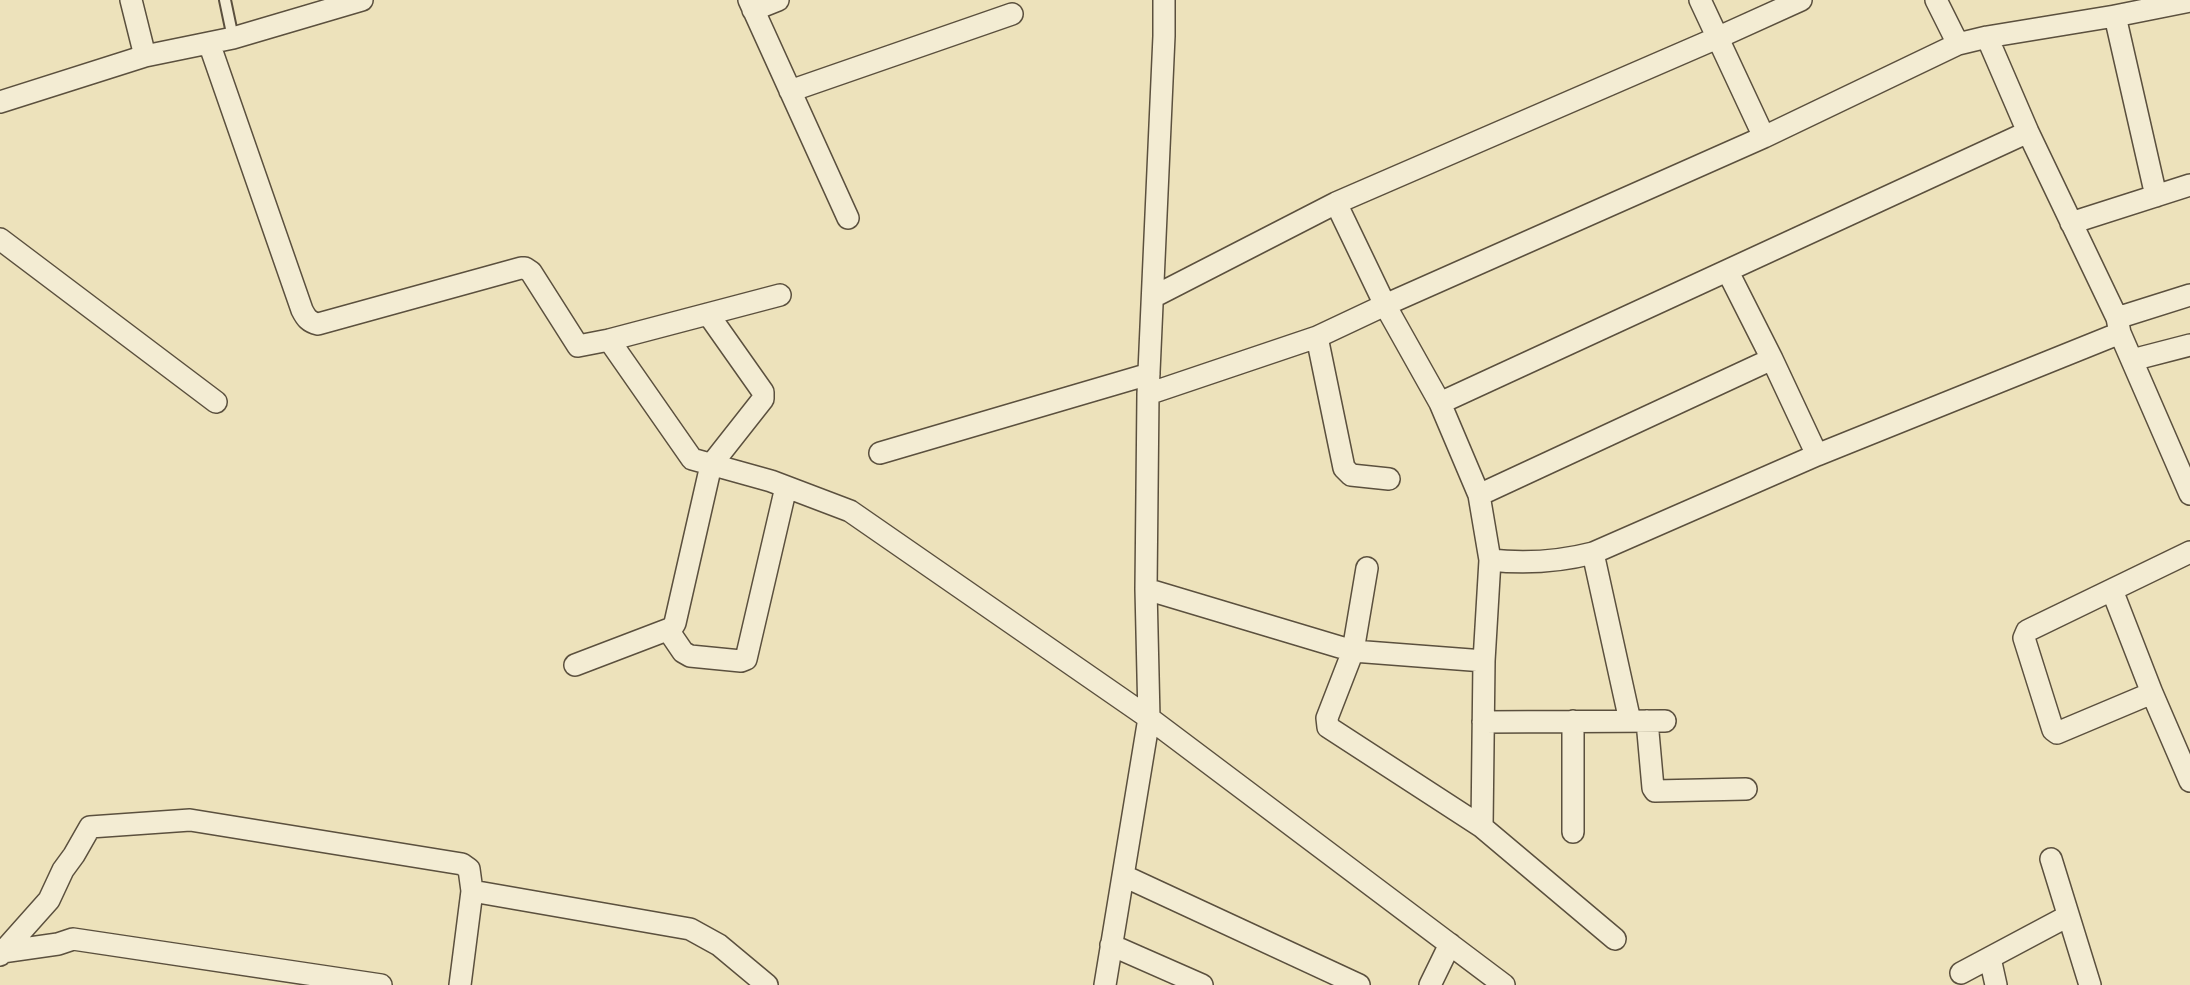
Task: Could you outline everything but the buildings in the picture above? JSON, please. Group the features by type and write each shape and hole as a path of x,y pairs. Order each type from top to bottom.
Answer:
{"street":[{"path":"131,0 145,56"},
{"path":"778,0 751,5 848,218"},
{"path":"1105,985 1149,718 1146,589 1148,384 1164,0"},
{"path":"1700,0 1764,137"},
{"path":"1153,297 1336,203 1801,0"},
{"path":"1937,0 1958,44"},
{"path":"0,102 145,56 233,38 357,1"},
{"path":"880,453 1318,337 1764,137 1958,44 2190,1"},
{"path":"790,90 1012,14"},
{"path":"2115,16 2156,196"},
{"path":"1987,37 2028,132 2119,326 2190,494"},
{"path":"209,43 306,318 312,323 318,324 525,268 531,272 576,345 580,346 780,295"},
{"path":"1440,403 2028,132"},
{"path":"2071,223 2190,185"},
{"path":"1336,203 1385,305 1440,403 1479,495 1490,559 1484,661 1482,827"},
{"path":"0,239 216,402"},
{"path":"1728,272 1817,455"},
{"path":"1490,559 1541,563 1593,553 2190,295"},
{"path":"575,665 668,630 675,623 711,465 762,402 764,396 708,314"},
{"path":"1318,337 1344,468 1351,475 1389,479"},
{"path":"609,340 692,459 786,486 850,511 1149,718 1504,985"},
{"path":"2132,360 2190,345"},
{"path":"1479,495 1772,359"},
{"path":"668,630 682,652 690,656 741,661 746,659 786,486"},
{"path":"2152,693 2057,733 2053,730 2024,638 2031,629 2190,552"},
{"path":"1593,553 1647,721 1655,791 1746,789"},
{"path":"1367,568 1353,651 1327,718 1328,727 1482,827 1615,939"},
{"path":"1146,589 1353,651 1484,661"},
{"path":"2112,590 2152,693 2190,780"},
{"path":"1483,722 1647,721"},
{"path":"1573,722 1573,832"},
{"path":"1,953 49,900 63,870 93,825 190,820 462,864 469,869 472,891 460,985"},
{"path":"2051,859 2090,985"},
{"path":"1124,876 1359,985"},
{"path":"472,891 690,929 719,945 767,985"},
{"path":"1961,973 2068,916"},
{"path":"1,953 73,939 381,985"},
{"path":"1430,985 1450,944"},
{"path":"1111,945 1202,985"},
{"path":"1990,958 1996,985"}],"lane":[{"path":"225,0 233,38"}]}
